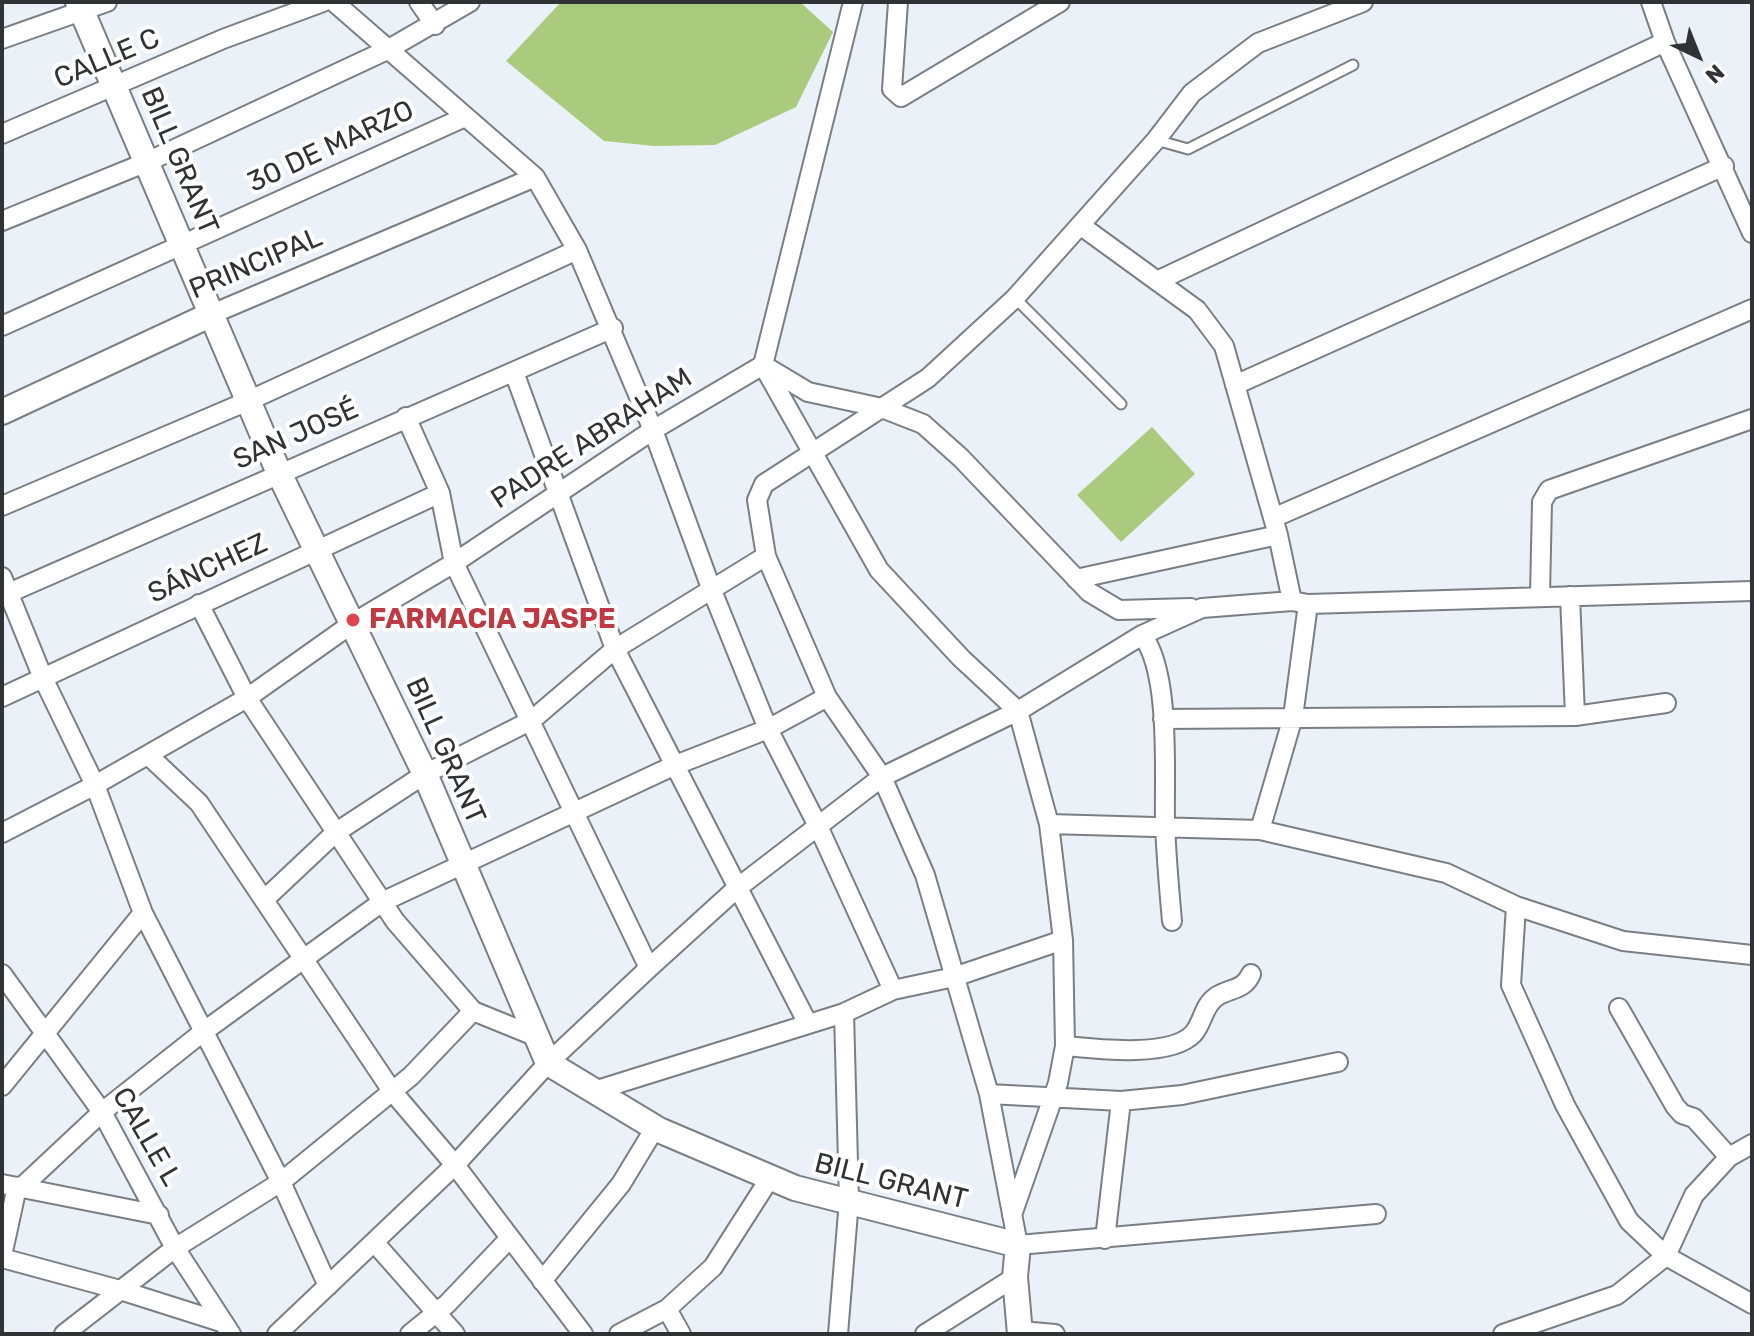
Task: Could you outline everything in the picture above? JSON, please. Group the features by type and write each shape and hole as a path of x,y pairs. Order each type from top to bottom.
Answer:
{"street":[{"path":"2,39 80,7 107,2"},
{"name":"CALLE C","path":"2,134 223,39 323,2"},
{"path":"334,2 535,177 577,250 613,328 768,729 818,826 893,990"},
{"path":"419,2 435,25"},
{"path":"2,221 147,162 387,50 470,2"},
{"path":"853,2 763,365 879,570 961,658 1018,711 1049,824 1063,940 1065,1046 1053,1095 1012,1215"},
{"path":"898,2 892,89 901,97 1060,2"},
{"path":"1055,1334 1021,1332 1015,1277 1018,1245 989,1094 925,875 882,777 827,697 766,556 757,492 764,484 928,378 1015,298 1156,140 1192,93 1258,43 1363,2"},
{"path":"1651,2 1665,42 1752,233"},
{"name":"BILL GRANT","path":"80,7 279,473 425,774 548,1063 655,1128 795,1188 1018,1245"},
{"path":"1157,281 1665,42"},
{"name":"30 DE MARZO","path":"2,326 183,247 465,117"},
{"path":"1235,385 1724,166"},
{"name":"PRINCIPAL","path":"2,412 212,314 535,177"},
{"path":"1080,225 1197,310 1224,346 1300,602 1293,717 1260,830"},
{"path":"2,506 248,401 577,250"},
{"path":"1076,579 1276,527 1752,309"},
{"name":"SAN JOSÉ","path":"4,588 613,328"},
{"path":"763,365 808,392 882,408 923,424 961,458 1089,592 1119,610 1300,602 1752,591"},
{"name":"PADRE ABRAHAM","path":"2,833 95,785 247,698 353,623 454,563 653,430 763,365"},
{"path":"514,372 556,495 615,649 807,1022"},
{"path":"406,417 440,493 454,563 649,968"},
{"path":"1540,595 1542,502 1549,490 1752,419"},
{"name":"SÁNCHEZ","path":"2,697 440,493"},
{"path":"266,898 335,833 425,774 532,720 615,649 766,556"},
{"path":"4,588 95,785 143,913 281,1182 328,1286"},
{"path":"1570,596 1575,716"},
{"path":"199,604 247,698 382,902 473,1011 537,1037"},
{"path":"277,1334 455,1165 548,1063 736,889 882,777 1018,711 1142,635 1202,608"},
{"path":"1142,635 1153,649 1163,719 1165,825 1172,921"},
{"path":"9,1186 23,1186 102,1112 203,1032 382,902 673,766 768,729 827,697"},
{"path":"1163,719 1575,716 1666,703"},
{"path":"148,755 199,803 306,957 392,1091 455,1165 583,1334"},
{"path":"1049,824 1260,830 1446,873 1516,906 1623,941 1752,955"},
{"path":"1516,906 1511,985 1565,1105 1629,1221 1666,1256 1752,1304"},
{"path":"2,1086 143,913"},
{"path":"594,1091 807,1022 844,1013 893,990 954,977 1063,940"},
{"name":"CALLE L","path":"2,974 102,1112 175,1248 228,1328"},
{"path":"1065,1046 1118,1051 1181,1043 1198,1028 1211,1000 1240,987 1251,974"},
{"path":"1619,1008 1675,1106 1682,1114 1694,1118 1729,1157"},
{"path":"64,1334 175,1248 281,1182 392,1091 473,1011"},
{"path":"838,1334 849,1200 844,1013"},
{"path":"989,1094 1121,1101 1182,1095 1338,1062"},
{"path":"1105,1239 1121,1101"},
{"path":"542,1281 621,1184 655,1128"},
{"path":"1509,1333 1617,1295 1666,1256 1694,1195 1729,1157 1751,1146"},
{"path":"619,1334 667,1309 713,1267 770,1178"},
{"path":"9,1186 159,1215"},
{"path":"9,1186 2,1257 120,1290 228,1328"},
{"path":"1018,1245 1376,1214"},
{"path":"410,1334 439,1311 509,1239"},
{"path":"374,1242 439,1311 455,1334"},
{"path":"925,1334 1015,1277"},
{"path":"667,1309 681,1334"}],"lane":[{"path":"1156,140 1188,149 1197,146 1353,65"},
{"path":"1015,298 1121,404"}],"green space":[{"path":"561,2 800,2 833,32 796,107 715,145 654,146 604,141 506,61"},
{"path":"1152,427 1195,474 1121,542 1077,495"}],"place":[{"name":"FARMACIA JASPE","path":"353,620"}]}
